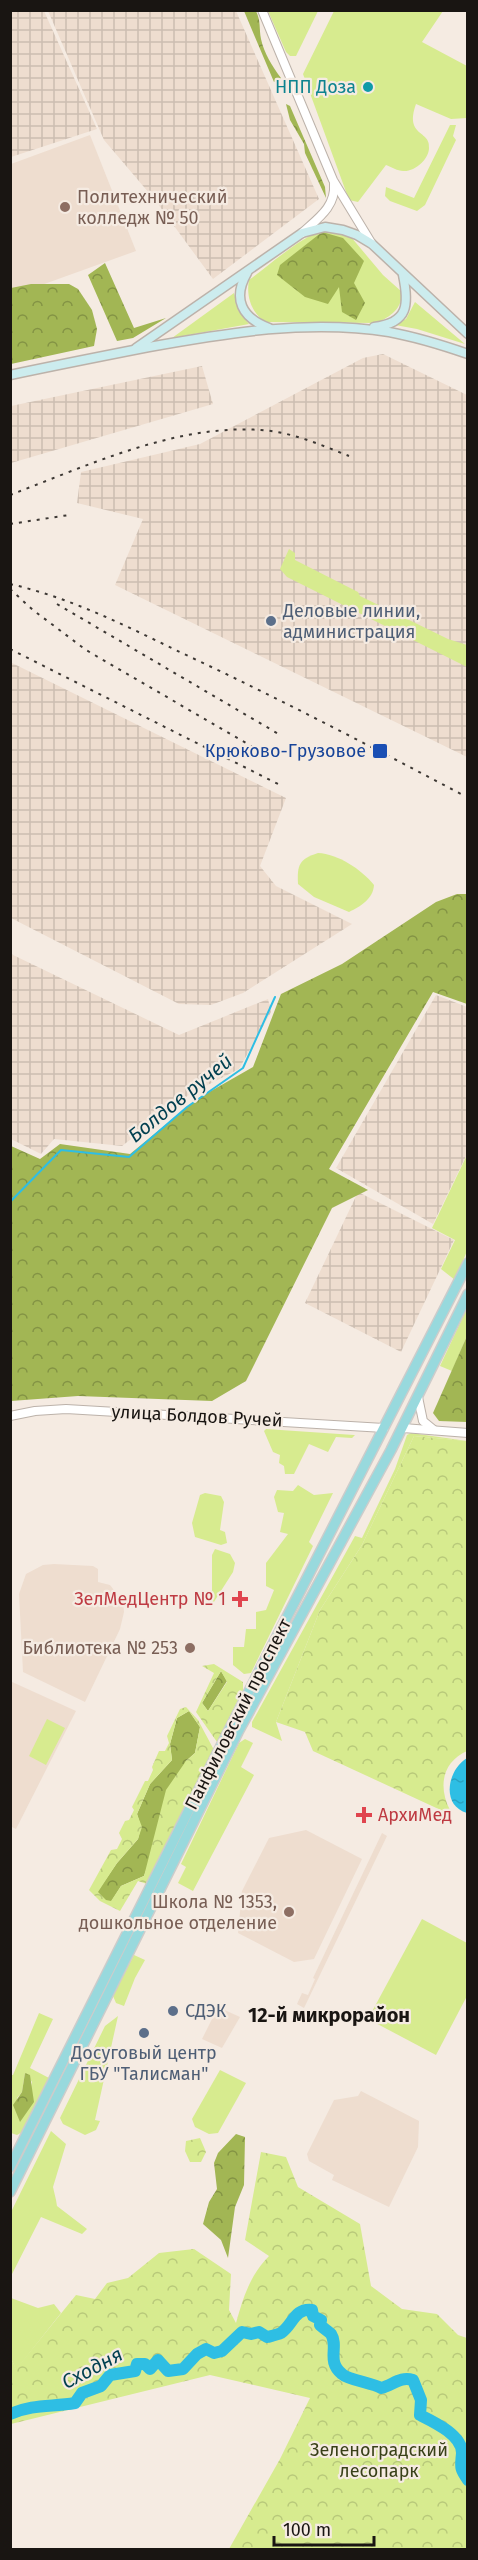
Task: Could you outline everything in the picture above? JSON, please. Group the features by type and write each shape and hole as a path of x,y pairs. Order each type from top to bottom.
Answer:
{"main road":[{"path":"132,351 302,233 325,227 337,228 357,235 372,244 468,334"},
{"path":"247,272 240,290 242,306 249,318 269,328"},
{"path":"355,329 390,324 401,316 407,299 403,275"},
{"path":"10,375 132,351 269,328 355,329 420,339 468,354"},
{"name":"Панфиловский проспект","path":"10,2167 224,1740 468,1263"},
{"name":"Панфиловский проспект","path":"10,2192 238,1732 403,1428 468,1294"},
{"path":"384,1428 403,1428"}],"street":[{"path":"262,10 333,180 372,244"},
{"path":"302,233 329,207 333,198 333,180"},
{"path":"418,1397 423,1421 435,1431"},
{"name":"улица Болдов Ручей","path":"10,1416 26,1412 66,1409 384,1428"},
{"path":"403,1428 468,1433"}],"shaded area":[{"path":"10,11 44,11 97,129 11,157"},
{"path":"48,11 236,11 319,199 213,279 155,200 104,140"},
{"name":"Политехнический колледж № 50","path":"90,135 136,251 11,296 11,164"},
{"path":"383,354 467,395 467,757 115,585 143,519 77,503 81,472 200,444 363,358"},
{"path":"202,366 213,404 11,463 11,406"},
{"path":"10,662 286,798 260,866 276,886 352,924 243,993 211,1005 179,1004 11,918"},
{"path":"11,954 179,1035 268,999 271,1012 239,1069 190,1094 122,1146 54,1139 41,1154 11,1139"},
{"path":"436,995 467,1007 468,1152 433,1224 336,1168"},
{"path":"358,1192 454,1240 401,1352 305,1303"},
{"path":"43,1565 93,1566 98,1569 98,1582 110,1585 123,1602 124,1612 120,1629 85,1702 23,1672 19,1594 26,1574"},
{"path":"10,1681 76,1711 16,1829 10,1826"},
{"name":"Школа № 1353, дошкольное отделение","path":"306,1830 362,1859 314,1959 294,1962 238,1933 242,1891 269,1838"},
{"path":"382,1833 387,1836 304,2008 297,2004 302,1993 308,1995 315,1979 313,1978"},
{"path":"218,2007 240,2017 222,2048 202,2039"},
{"path":"361,2091 419,2121 418,2147 389,2207 332,2180 334,2175 309,2161 307,2154 334,2100 358,2096"}],"green space":[{"path":"244,11 256,11 258,15 264,49 281,78 274,82"},
{"path":"268,11 318,11 296,56 290,56 286,52"},
{"path":"334,11 443,11 422,42 467,66 467,118 451,119 416,104 413,122 415,128 429,142 427,156 416,167 408,171 386,165 358,202 349,200 303,74"},
{"path":"286,104 290,106 325,187 326,198 305,153 304,144 290,120"},
{"path":"450,125 456,125 453,136 456,140 425,205 417,211 390,201 385,196 386,187 414,198"},
{"path":"328,229 351,237 383,275 402,292 398,307 391,315 377,323 265,322 256,313 251,303 248,292 249,280 298,243"},
{"path":"322,232 343,238 364,261 354,283 365,303 356,320 342,312 339,287 328,304 305,297 277,275 280,265"},
{"path":"105,263 134,328 166,318 133,338 117,341 88,275"},
{"path":"31,284 69,284 78,289 92,310 97,329 94,346 11,364 11,288"},
{"path":"234,293 238,310 249,324 172,338"},
{"path":"415,302 465,344 417,329 395,325 406,319"},
{"path":"289,549 295,553 295,560 358,592 360,596 448,639 467,645 467,667 287,577 280,569"},
{"path":"318,853 341,859 369,879 374,885 366,902 349,912 314,897 298,884 300,864 303,860"},
{"path":"457,894 467,894 467,1004 433,992 329,1169 368,1190 332,1208 246,1381 212,1401 78,1396 11,1401 11,1146 40,1159 60,1144 130,1154 197,1099 253,1067 281,994 342,964 436,902"},
{"path":"467,1155 467,1251 455,1280 441,1269 455,1240 432,1228"},
{"path":"467,1308 467,1336 452,1371 440,1366"},
{"path":"467,1336 467,1422 439,1421 433,1413"},
{"path":"266,1429 355,1435 352,1438 336,1437 328,1452 309,1444 294,1474 285,1474 284,1466 279,1463 280,1455 273,1452 264,1431"},
{"path":"411,1433 467,1441 414,1436 362,1545 320,1610 276,1722 282,1741 252,1727 252,1722 355,1536 362,1538 395,1469 407,1435"},
{"path":"414,1436 467,1441 467,1751 447,1768 444,1793 450,1810 445,1812 313,1751 305,1732 276,1722 320,1610 362,1545"},
{"path":"298,1485 314,1495 333,1493 309,1542 313,1546 251,1673 244,1674 233,1665 233,1647 244,1647 246,1629 256,1629 256,1612 266,1610 274,1590 266,1586 266,1563 288,1534 280,1532 284,1513 278,1512 274,1497 277,1490 293,1491"},
{"path":"205,1493 221,1496 224,1502 220,1530 225,1532 227,1543 221,1545 195,1537 192,1523 200,1495"},
{"path":"215,1549 230,1554 235,1563 233,1572 212,1605 212,1555"},
{"path":"214,1664 243,1682 243,1690 217,1742 196,1712 214,1673 202,1666","holes":["221,1671 227,1682 208,1711 202,1703"]},
{"path":"221,1671 227,1681 208,1711 202,1703"},
{"path":"186,1707 198,1720 214,1750 147,1884 138,1881 120,1911 100,1901 89,1890 111,1850 117,1849 122,1839 119,1833 134,1810 132,1807 145,1781 148,1781 159,1751 165,1751 169,1743 167,1736 180,1709","holes":["189,1711 200,1727 195,1753 186,1761 166,1790 144,1876 121,1886 111,1901 106,1900 98,1892 117,1863 138,1839 142,1827 137,1814 150,1784 172,1760 170,1744 177,1718"]},
{"path":"189,1711 200,1727 195,1753 186,1761 144,1876 121,1886 111,1902 106,1901 97,1892 117,1863 138,1839 141,1827 137,1814 150,1784 172,1760 170,1744 177,1718"},
{"path":"47,1719 65,1728 46,1765 29,1756"},
{"path":"245,1739 253,1743 241,1767 254,1775 193,1891 178,1883 186,1867 181,1864 239,1743"},
{"path":"422,1919 467,1943 467,1996 436,2055 368,2019"},
{"path":"134,1955 145,1960 124,2006 116,2003 113,1996"},
{"path":"39,2013 53,2019 30,2068 49,2078 24,2131 17,2135 11,2133 11,2075 13,2075","holes":["25,2073 32,2082 30,2092 33,2102 20,2121 17,2098 22,2092"]},
{"path":"118,2016 95,2120 100,2121 96,2130 85,2135 63,2124 60,2118 105,2026"},
{"path":"220,2070 246,2083 218,2133 209,2134 195,2127 192,2119"},
{"path":"25,2073 30,2075 34,2102 20,2122 13,2105 22,2092"},
{"path":"51,2131 66,2144 53,2187 57,2206 87,2229 82,2234 41,2217 11,2276 11,2212"},
{"path":"236,2134 245,2137 244,2185 235,2207 228,2258 221,2240 203,2224 209,2202 217,2189 214,2163 218,2153"},
{"path":"200,2138 206,2152 201,2162 190,2162 185,2151 186,2141"},
{"name":"Зеленоградский лесопарк","path":"261,2152 286,2157 298,2187 360,2224 371,2286 402,2309 437,2314 458,2335 467,2338 467,2549 229,2549 280,2459 310,2398 210,2375 11,2424 11,2358 16,2369 76,2295 95,2299 107,2283 128,2278 159,2253 194,2249 231,2274 229,2310 236,2323 252,2279 269,2256 245,2240"},
{"path":"11,2298 38,2308 54,2304 61,2313 16,2370 11,2358"}],"water":[{"path":"467,1758 467,1813 453,1803 450,1787 455,1771"}],"waterway":[{"name":"Болдов ручей","path":"10,1202 61,1150 129,1157 187,1107 243,1068 275,997"},
{"name":"Сходня","path":"10,2414 35,2407 75,2403 82,2393 101,2386 110,2375 135,2371 137,2364 145,2364 150,2369 158,2360 168,2371 183,2369 197,2354 206,2349 214,2353 222,2351 242,2332 251,2334 259,2332 267,2337 278,2334 285,2330 297,2314 312,2310 313,2316 321,2320 320,2325 331,2334 335,2364 342,2374 381,2388 400,2380 413,2380 421,2400 420,2415 446,2430 457,2440 461,2446 462,2469 468,2480"}],"railway":[{"path":"10,495 133,449 197,433 229,430 273,431 349,456"},
{"path":"10,524 69,515"},
{"path":"10,584 78,605 121,624 289,705 461,794"},
{"path":"10,589 33,610 86,650 270,757"},
{"path":"57,604 282,736"},
{"path":"10,649 282,786"}],"place":[{"name":"НПП Доза","path":"368,87"},
{"name":"Политехнический колледж № 50","path":"65,207"},
{"name":"Деловые линии, администрация","path":"271,621"},
{"name":"Крюково-Грузовое","path":"380,751"},
{"name":"ЗелМедЦентр № 1","path":"240,1599"},
{"name":"Библиотека № 253","path":"190,1648"},
{"name":"АрхиМед","path":"364,1815"},
{"name":"Школа № 1353, дошкольное отделение","path":"289,1912"},
{"name":"СДЭК","path":"173,2011"},
{"name":"Досуговый центр ГБУ \"Талисман\"","path":"144,2033"}],"district":[{"name":"12-й микрорайон","path":"329,2015"}]}
